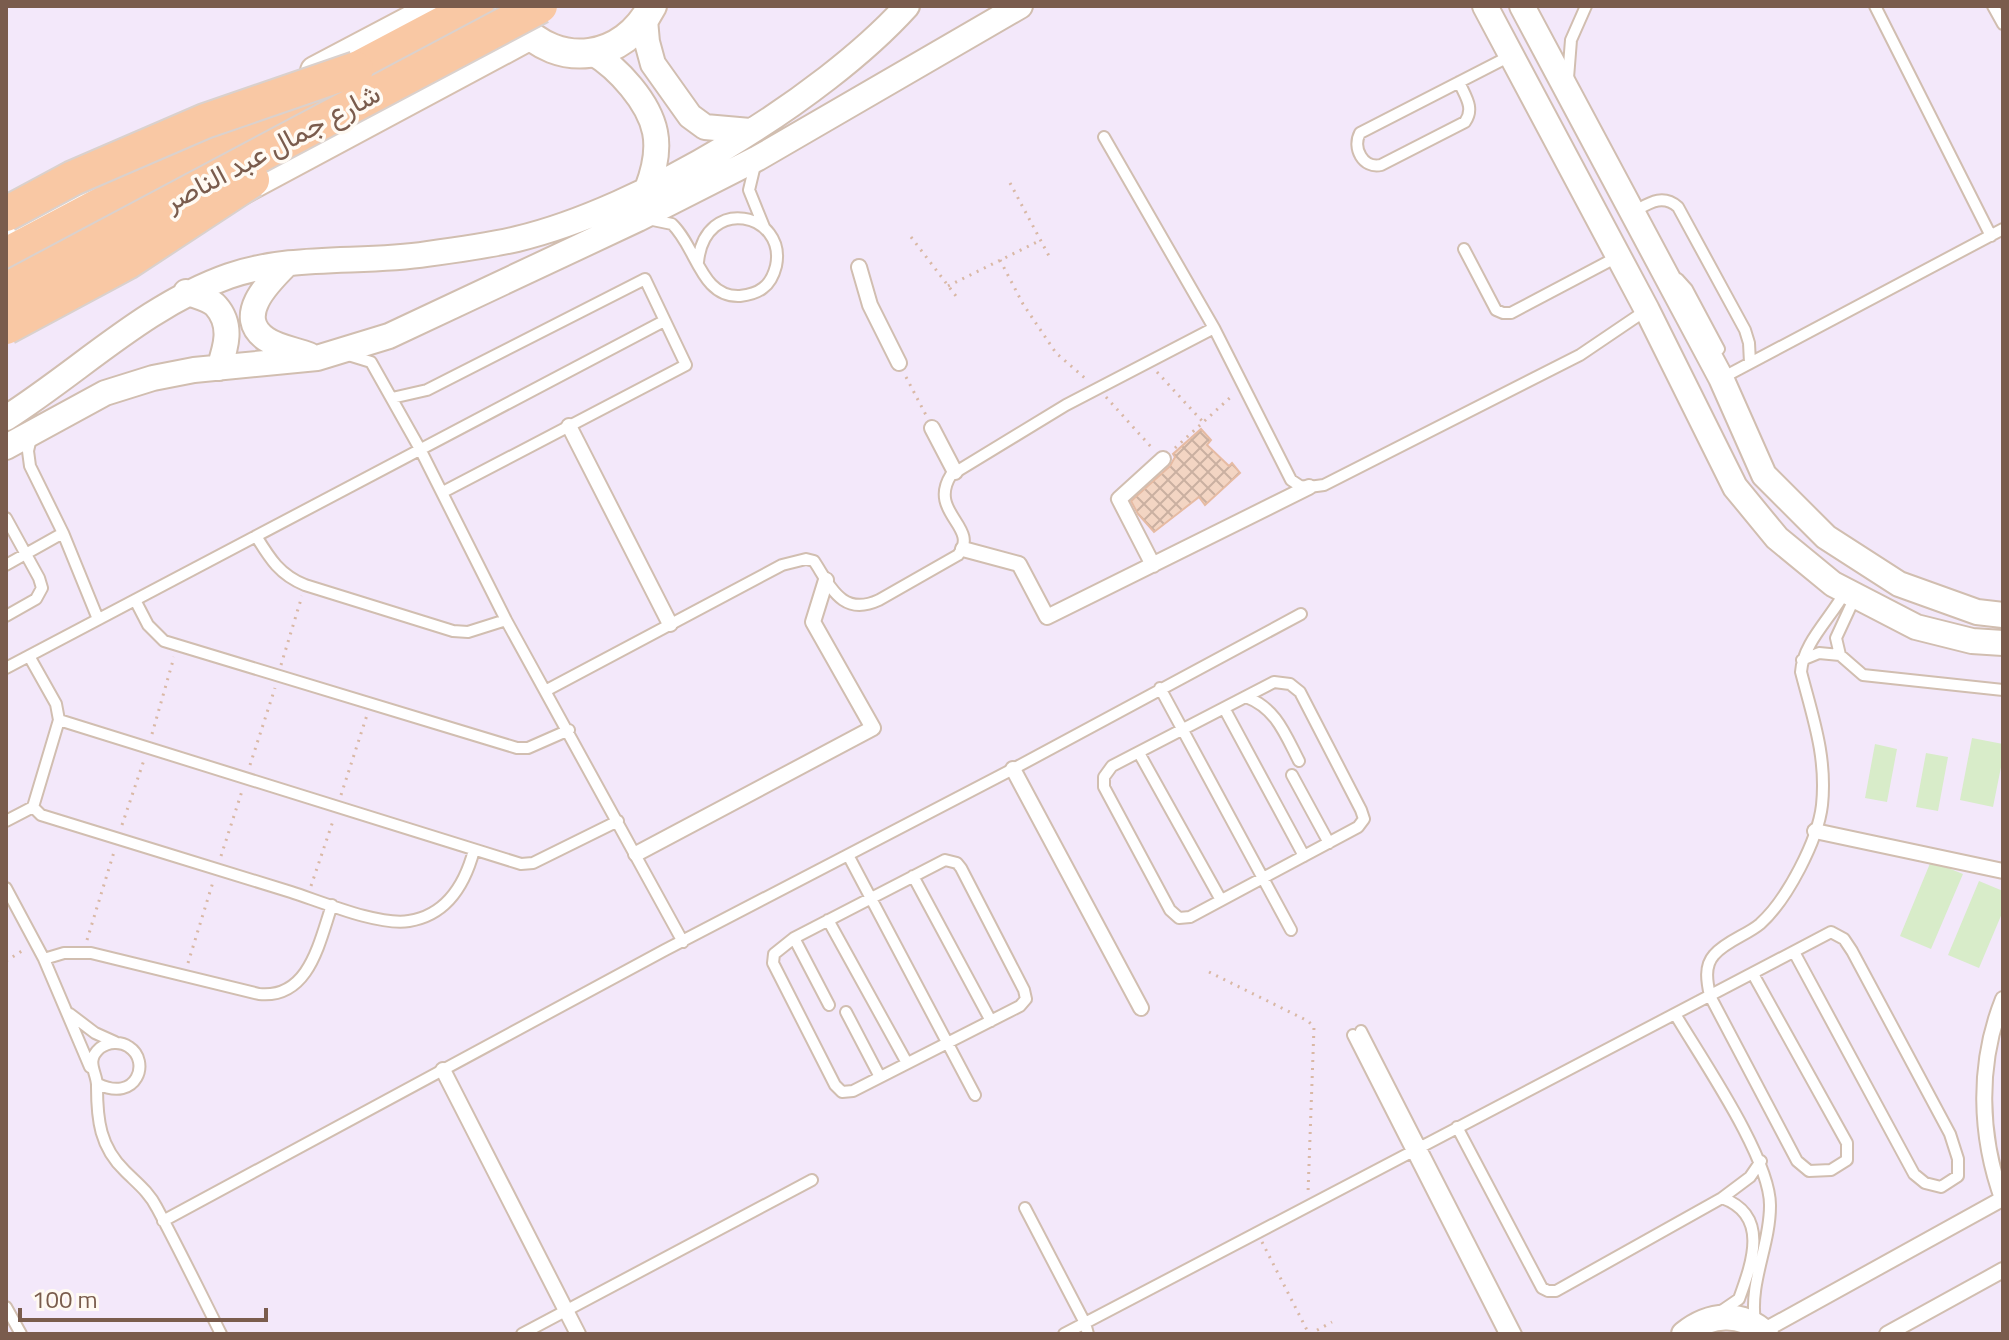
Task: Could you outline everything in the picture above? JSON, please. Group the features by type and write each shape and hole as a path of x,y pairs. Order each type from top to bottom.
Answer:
{"highway":[{"name":"شارع جمال عبد الناصر","path":"6,290 365,81 476,6"},
{"name":"شارع جمال عبد الناصر","path":"6,255 365,81 534,21"},
{"path":"6,214 73,178 205,121 365,81"},
{"path":"6,327 127,262 245,185 365,81"}],"main road":[{"path":"6,235 438,6"},
{"path":"507,6 513,18 534,21"},
{"path":"534,21 549,48 571,54 593,53 622,42 648,13"},
{"path":"6,316 534,21"}],"street":[{"path":"6,418 186,292 233,275 287,264 423,255 517,239 590,216 647,189 750,131 839,68 907,6"},
{"path":"6,447 105,393 153,378 326,355 389,336 638,219 758,158 1020,6"},
{"path":"1485,6 1647,310 1735,487 1777,538 1833,584 1916,627 1972,641 2003,643"},
{"path":"1524,7 1721,378 1764,475 1826,537 1899,584 1977,612 2003,615"},
{"path":"648,13 647,42 653,64 690,116 705,127 750,131"},
{"path":"593,53 626,78 655,130 655,168 647,189"},
{"path":"287,264 262,288 252,311 256,327 265,339 326,355"},
{"path":"859,267 870,305 899,363"},
{"path":"186,292 215,304 226,324 227,345 219,368"},
{"path":"569,426 670,624"},
{"path":"932,428 955,472"},
{"path":"1153,565 1119,499 1163,459"},
{"path":"963,549 1019,564 1047,617 1309,487"},
{"path":"636,854 873,728 813,622 826,580"},
{"path":"1013,769 1141,1008"},
{"path":"1815,831 2003,871"},
{"path":"1690,1329 1727,1317 1762,1330 2002,1200 1988,1149 1984,1106 1986,1062 1995,1019 2003,999"},
{"path":"443,1070 578,1334"},
{"path":"1887,1334 2003,1270"}],"lane":[{"path":"1570,95 1567,71 1571,40 1586,6"},
{"path":"1875,6 1991,236"},
{"path":"1993,6 2003,24"},
{"path":"1459,82 1470,107 1465,122 1381,165 1372,167 1366,164 1357,147 1360,133 1459,82 1512,56"},
{"path":"1104,137 1214,328 1291,480 1300,486 1324,485 1580,355 1647,310"},
{"path":"638,219 672,224 698,262 704,278 716,290 732,296 749,295 764,287 774,274 778,257 774,240 764,227 749,190 758,158"},
{"path":"1633,212 1660,200 1678,207 1745,330 1750,363"},
{"path":"698,262 700,246 707,233 719,222 734,218 750,220 764,227"},
{"path":"1721,378 2003,229"},
{"path":"1464,249 1496,310 1503,313 1511,313 1617,257"},
{"path":"1664,272 1677,278 1687,289 1719,349"},
{"path":"392,398 427,390 645,279 686,365 443,492"},
{"path":"6,668 664,321"},
{"path":"547,690 795,561 814,561 838,599 856,605 869,605 958,555 963,549 963,534 943,494 944,486 955,472 1066,405 1214,328"},
{"path":"371,362 389,336"},
{"path":"326,355 371,362"},
{"path":"371,362 443,492 506,620 683,942"},
{"path":"32,432 28,451 30,466 63,533 98,619"},
{"path":"6,518 42,588 36,599 6,616"},
{"path":"6,565 63,533"},
{"path":"256,536 276,568 289,579 305,585 453,631 468,632 506,620"},
{"path":"1840,655 1836,638 1851,593"},
{"path":"1753,974 1847,1143 1847,1160 1831,1170 1809,1171 1797,1161 1710,996 1708,967 1714,955 1762,923 1799,873 1822,806 1823,752 1801,672 1802,660 1808,645 1851,593"},
{"path":"135,600 155,635 178,646 517,748 528,748 569,730"},
{"path":"163,1221 1301,614"},
{"path":"1802,660 1819,653 1840,655 1863,675 2003,690"},
{"path":"6,821 33,807 59,720 56,704 29,656"},
{"path":"1274,682 1290,684 1300,692 1364,819 1358,827 1184,919 1173,915 1104,787 1109,769 1224,708 1274,682"},
{"path":"1160,688 1291,930"},
{"path":"1246,697 1258,701 1272,712 1299,761"},
{"path":"1224,708 1304,856"},
{"path":"59,720 508,862 533,863 618,821"},
{"path":"1139,753 1221,900"},
{"path":"1292,775 1329,843"},
{"path":"33,807 41,815 390,921 422,918 446,905 460,887 474,850"},
{"path":"848,855 975,1095"},
{"path":"945,860 957,863 1026,995 1023,1003 991,1021 848,1093 842,1092 835,1085 773,963 776,950 913,876 945,860"},
{"path":"913,876 991,1021"},
{"path":"6,888 44,959 98,1084 112,1091 128,1088 138,1076 139,1060 130,1047 95,1033 67,1012"},
{"path":"44,959 83,952 259,994 276,994 291,988 301,979 313,959 332,905"},
{"path":"828,920 907,1063"},
{"path":"1064,1334 1086,1328 1256,1232 1831,932 1844,939 1950,1134 1958,1159 1958,1176 1941,1187 1925,1183 1914,1174 1794,952"},
{"path":"794,938 829,1005"},
{"path":"846,1012 880,1077"},
{"path":"1675,1014 1761,1161 1771,1205 1753,1306 1762,1330"},
{"path":"1357,1033 1516,1334"},
{"path":"91,1072 93,1058 102,1047 115,1042"},
{"path":"98,1084 96,1112 106,1147 151,1197 221,1334"},
{"path":"1457,1127 1542,1288 1548,1291 1556,1291 1722,1198 1750,1177 1761,1161"},
{"path":"1417,1147 1505,1334"},
{"path":"522,1334 812,1180"},
{"path":"1690,1329 1739,1299 1754,1243 1753,1223 1737,1203 1722,1198"},
{"path":"1025,1208 1086,1328 1095,1334"},
{"path":"6,1307 21,1334"}],"path":[{"path":"1010,183 1049,256"},
{"path":"911,237 959,300"},
{"path":"948,286 1041,240"},
{"path":"1000,260 1023,304 1056,353 1097,389 1163,459 1243,386"},
{"path":"1149,362 1203,422"},
{"path":"899,363 932,428"},
{"path":"83,952 178,646"},
{"path":"6,961 35,942"},
{"path":"1209,972 1308,1021 1314,1027 1308,1205"},
{"path":"1256,1232 1310,1334 1332,1322"}],"shaded area":[{"path":"6,6 2003,6 2003,1334 6,1334"}],"green space":[{"path":"1972,738 2003,744 1993,807 1960,800"},
{"path":"1875,744 1897,749 1887,802 1865,798"},
{"path":"1926,753 1948,757 1938,811 1916,807"},
{"path":"1931,861 1963,874 1931,949 1900,936"},
{"path":"1979,881 2003,891 2003,911 1979,968 1948,955"}],"building":[{"path":"1201,429 1211,440 1207,445 1229,466 1232,463 1240,473 1205,505 1199,497 1154,532 1131,501 1170,466 1175,457 1173,454"}]}
